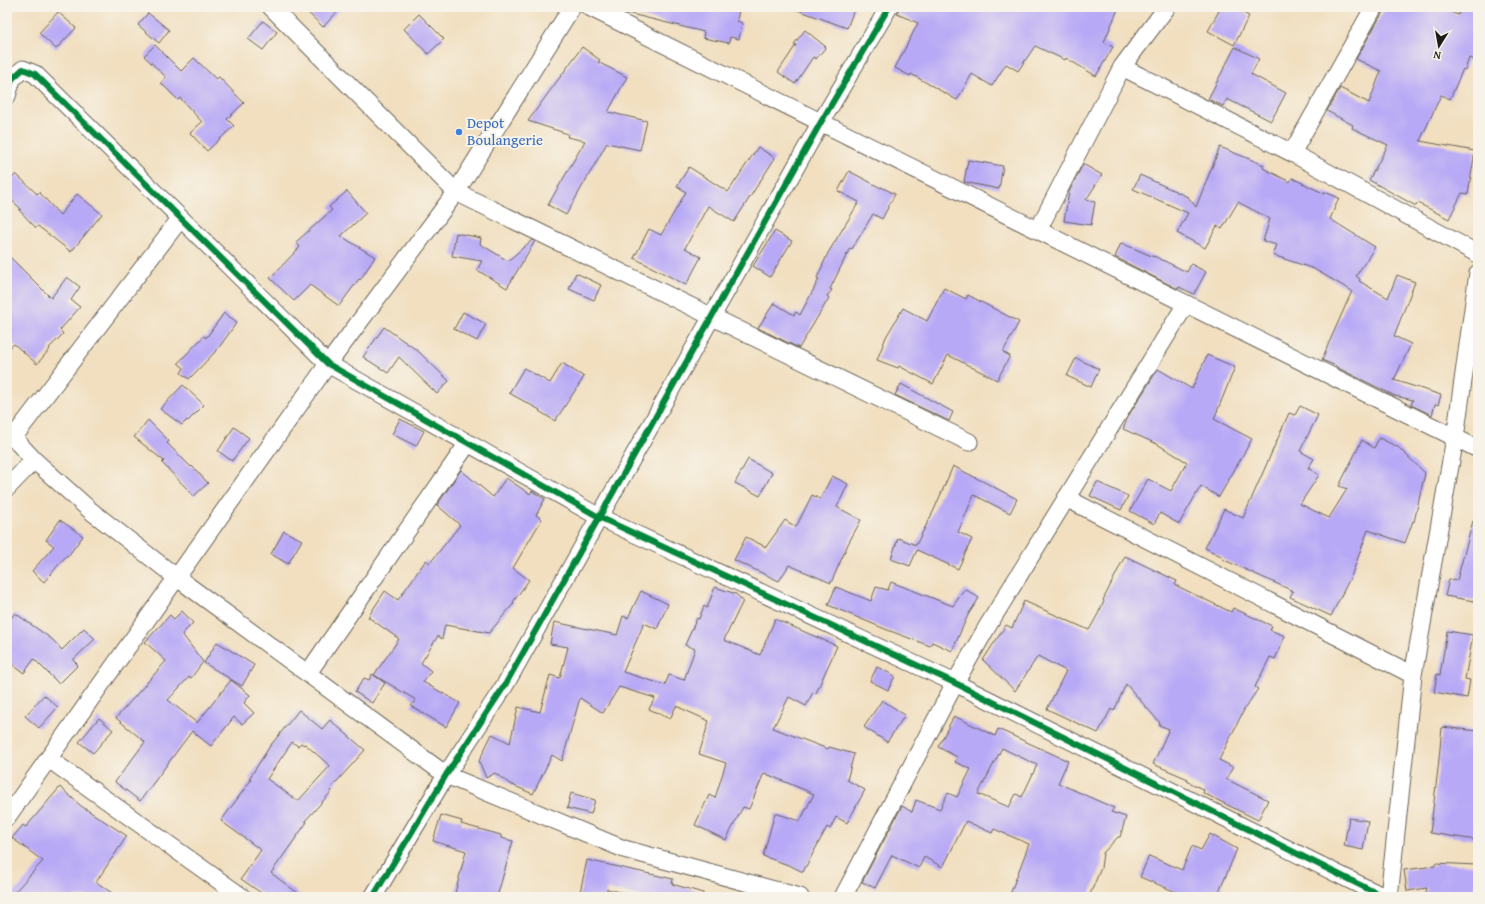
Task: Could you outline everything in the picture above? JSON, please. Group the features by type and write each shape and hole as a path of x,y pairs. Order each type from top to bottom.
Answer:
{"street":[{"path":"271,7 456,192 969,442"},
{"path":"7,817 328,364 456,192 572,7"},
{"path":"589,7 1478,449"},
{"path":"373,897 446,775 505,685 821,122 889,7"},
{"path":"1038,230 1122,66 1167,7"},
{"path":"1292,153 1374,7"},
{"path":"1122,66 1292,153 1478,254"},
{"path":"7,96 12,78 23,69 35,74 328,364 599,517 955,683 1384,897"},
{"path":"180,218 10,435 34,460 91,511 176,578 446,775 624,848 800,897"},
{"path":"1389,897 1413,675 1473,341 1478,273"},
{"path":"843,897 955,683 987,627 1186,304"},
{"path":"308,673 468,443"},
{"path":"7,488 34,460"},
{"path":"1066,498 1413,675"},
{"path":"49,759 242,897"}],"building":[{"path":"302,7 342,7 323,27"},
{"path":"628,7 731,7 739,9 737,21 742,23 739,39 730,37 729,43 703,38 704,32 627,13"},
{"path":"795,7 855,7 847,28 795,9"},
{"path":"899,7 946,7 957,12 960,7 1119,7 1104,42 1113,47 1096,76 1066,58 1065,60 1035,46 1018,71 1006,64 992,86 972,74 957,100 911,74 910,76 895,68 918,23 897,14"},
{"path":"1221,7 1232,7 1249,16 1234,45 1208,31"},
{"path":"1384,7 1438,7 1458,15 1460,7 1478,7 1478,61 1469,58 1465,70 1463,69 1450,99 1441,95 1420,141 1475,151 1468,194 1462,193 1449,219 1418,203 1416,206 1369,180 1388,145 1352,128 1353,125 1327,111 1340,88 1369,103 1381,71 1356,59 1383,12"},
{"path":"58,12 76,28 56,49 39,33"},
{"path":"148,13 169,30 159,43 138,25"},
{"path":"419,14 444,39 428,54 404,29"},
{"path":"263,21 277,32 263,50 248,39"},
{"path":"805,30 826,47 816,59 813,57 795,84 778,72 796,45 794,44"},
{"path":"155,45 181,71 194,58 216,79 219,77 244,103 227,119 234,126 207,151 190,133 202,122 180,98 178,100 161,83 166,77 144,56"},
{"path":"582,47 600,60 598,62 627,77 608,112 647,121 640,150 607,143 566,215 548,205 585,141 567,137 568,134 528,121"},
{"path":"1235,47 1259,59 1251,74 1286,93 1271,121 1227,99 1223,106 1208,99"},
{"path":"758,147 775,158 734,222 708,206 685,248 701,257 686,285 634,258 649,229 661,235 686,192 677,186 689,167 728,192"},
{"path":"1220,147 1264,165 1263,168 1290,182 1292,178 1325,194 1325,192 1339,198 1330,219 1375,247 1356,276 1360,279 1359,281 1388,298 1397,275 1415,282 1394,336 1411,344 1394,380 1441,395 1438,405 1435,404 1432,415 1411,405 1413,400 1395,396 1322,360 1352,291 1314,269 1273,255 1277,245 1263,241 1270,219 1238,202 1222,229 1217,226 1205,248 1177,233 1188,213 1133,189 1140,175 1188,197 1196,207"},
{"path":"968,160 1003,166 999,189 964,182"},
{"path":"1083,164 1102,175 1086,200 1095,202 1091,225 1064,221 1069,192"},
{"path":"849,171 895,194 882,219 873,214 852,249 850,248 830,289 832,290 827,296 829,298 799,348 758,328 774,303 794,315 796,312 800,315 819,279 817,278 828,253 859,202 838,191"},
{"path":"16,174 37,194 39,192 60,215 77,194 102,214 71,252 38,226 36,228 19,210 21,209 7,196 7,183"},
{"path":"347,191 366,213 341,236 375,257 360,280 359,279 339,306 310,285 294,301 270,278 300,247 296,242 332,210 329,207"},
{"path":"775,231 792,241 770,277 753,266"},
{"path":"456,233 481,238 480,244 508,261 532,240 535,241 507,288 477,270 482,261 452,256"},
{"path":"1121,243 1154,256 1187,272 1191,264 1206,272 1194,294 1179,287 1178,289 1115,257"},
{"path":"7,254 51,298 67,277 80,287 71,300 80,307 60,330 63,334 49,348 50,349 37,364 14,344 7,350"},
{"path":"576,273 601,285 594,300 569,289"},
{"path":"944,288 966,299 968,295 1019,322 1003,352 1010,356 997,380 948,355 933,384 899,366 898,368 877,360 886,337 903,308 927,321"},
{"path":"463,312 486,324 477,341 454,329"},
{"path":"224,313 237,322 218,349 189,379 181,373 184,368 178,363 204,336 206,338"},
{"path":"384,327 418,351 449,381 437,394 399,357 388,373 363,357"},
{"path":"1207,355 1235,367 1214,419 1252,439 1219,497 1201,486 1179,524 1160,513 1154,524 1130,511 1148,479 1171,491 1187,462 1157,444 1123,429 1129,415 1158,369 1192,389"},
{"path":"1076,358 1099,369 1091,387 1067,376"},
{"path":"562,363 584,377 555,421 539,411 540,410 509,393 524,368 550,383"},
{"path":"901,384 953,412 949,421 895,395"},
{"path":"183,385 204,405 182,425 160,409"},
{"path":"1300,406 1318,415 1300,451 1314,459 1308,468 1319,475 1300,504 1329,518 1347,489 1339,486 1362,440 1374,448 1379,438 1398,447 1425,473 1414,522 1413,521 1405,543 1368,530 1352,574 1331,616 1290,597 1293,591 1222,559 1223,557 1205,548 1224,509 1243,518 1289,413 1295,415"},
{"path":"400,419 424,431 416,446 392,434"},
{"path":"148,420 169,441 167,443 208,483 194,496 162,463 164,461 134,437"},
{"path":"234,427 249,438 232,461 218,451"},
{"path":"748,459 772,473 760,496 735,483"},
{"path":"953,466 1017,499 1010,513 974,495 958,532 972,539 958,569 917,550 910,566 891,559 898,538 916,545 934,510"},
{"path":"461,470 493,497 506,478 530,494 532,491 545,499 536,515 542,519 513,568 529,580 513,602 514,603 489,633 445,625 442,639 438,636 421,663 431,671 423,682 460,703 446,727 411,706 416,700 374,675 399,639 368,617 385,591 398,600 426,560 430,563 460,525 437,505"},
{"path":"832,476 848,484 837,507 861,520 848,544 831,583 789,565 779,581 734,560 746,537 766,547 785,520 796,527 812,495 820,499"},
{"path":"1097,482 1128,496 1121,510 1090,496"},
{"path":"60,520 83,536 68,556 67,555 44,582 32,571 54,546 46,540"},
{"path":"1473,521 1478,521 1478,583 1474,601 1445,596 1449,579 1457,580"},
{"path":"284,531 302,540 288,564 271,554"},
{"path":"1125,556 1177,581 1175,585 1231,612 1233,608 1272,626 1270,630 1285,636 1275,659 1270,657 1255,687 1258,689 1245,708 1219,760 1233,767 1226,779 1268,800 1258,820 1203,793 1204,790 1187,781 1188,779 1153,764 1169,729 1159,725 1160,723 1126,684 1114,711 1111,709 1098,733 1047,709 1066,671 1038,656 1015,691 983,660 1006,625 1012,628 1024,601 1089,630"},
{"path":"891,582 953,606 965,589 979,598 968,615 952,651 932,642 930,646 828,605 836,587 871,601 876,587 888,590"},
{"path":"715,587 736,594 743,601 724,640 760,655 775,619 837,646 816,693 813,692 806,706 789,697 773,728 828,749 829,747 854,754 847,780 865,790 847,823 836,817 830,829 827,827 803,872 763,856 775,813 800,821 814,794 764,773 749,809 743,807 726,840 695,825 709,795 715,798 726,763 699,754 709,721 676,706 670,719 649,709 655,698 619,687 603,713 580,698 562,761 552,755 533,794 510,784 495,773 486,778 479,761 492,734 510,743 518,707 540,712 550,675 560,678 568,647 550,644 554,622 617,635 623,616 628,618 641,591 668,604 657,629 644,623 623,672 665,685 669,675 684,680 695,649 685,645 704,606 707,608"},
{"path":"182,611 193,623 182,634 203,662 191,678 189,677 168,700 197,723 231,680 250,695 244,703 254,713 242,724 234,717 211,746 192,731 140,801 115,782 145,742 116,718 166,661 145,642 170,615 174,619"},
{"path":"15,613 53,640 62,650 84,628 95,639 73,660 78,665 59,684 34,659 24,673 7,661 7,623"},
{"path":"1447,631 1473,635 1465,679 1470,680 1467,698 1434,692 1437,674 1440,675"},
{"path":"217,642 254,665 242,686 204,663"},
{"path":"877,667 895,676 888,690 870,681"},
{"path":"372,674 385,683 372,703 355,692 364,678 369,680"},
{"path":"44,695 58,707 39,728 25,716"},
{"path":"882,700 905,715 887,742 864,727"},
{"path":"299,710 322,729 330,720 365,750 330,789 332,791 305,821 307,822 271,873 303,897 267,897 241,879 261,850 221,821 251,780 249,779 270,746","holes":["292,742 298,746 301,743 304,745 305,744 330,766 298,801 267,779"]},
{"path":"954,716 995,736 998,729 1068,761 1058,783 1114,808 1111,812 1126,817 1120,837 1118,837 1103,853 1101,868 1089,897 1009,897 1029,844 994,829 992,833 966,821 943,867 924,857 919,868 892,855 875,888 862,882 902,806 912,812 916,800 940,809 948,793 957,797 971,769 955,762 957,757 938,747","holes":["1002,748 1037,765 1022,797 1016,794 1009,807 978,794"]},
{"path":"99,718 113,730 93,753 79,742"},
{"path":"1442,727 1478,731 1478,836 1477,835 1476,840 1430,833"},
{"path":"60,787 81,806 127,836 96,882 118,897 10,897 43,861 12,838 23,825 26,827"},
{"path":"571,793 595,800 591,814 567,808"},
{"path":"441,815 462,821 461,824 501,835 501,838 513,841 497,897 454,897 466,851 433,841"},
{"path":"1349,818 1368,821 1363,850 1344,846"},
{"path":"1210,834 1237,849 1217,897 1174,897 1176,892 1140,877 1149,856 1182,870 1192,846 1201,850"},
{"path":"587,860 673,879 672,884 703,893 703,897 643,897 607,889 605,897 579,897"},
{"path":"1435,863 1476,865 1476,869 1478,869 1475,897 1425,897 1427,888 1407,891 1404,870 1435,866"}],"cycle path":[{"path":"373,897 446,775 505,685 821,122 889,7"},
{"path":"7,96 12,79 23,69 35,74 328,364 599,517 955,683 1384,897"}],"place":[{"name":"Depot Boulangerie","path":"459,132"}]}
